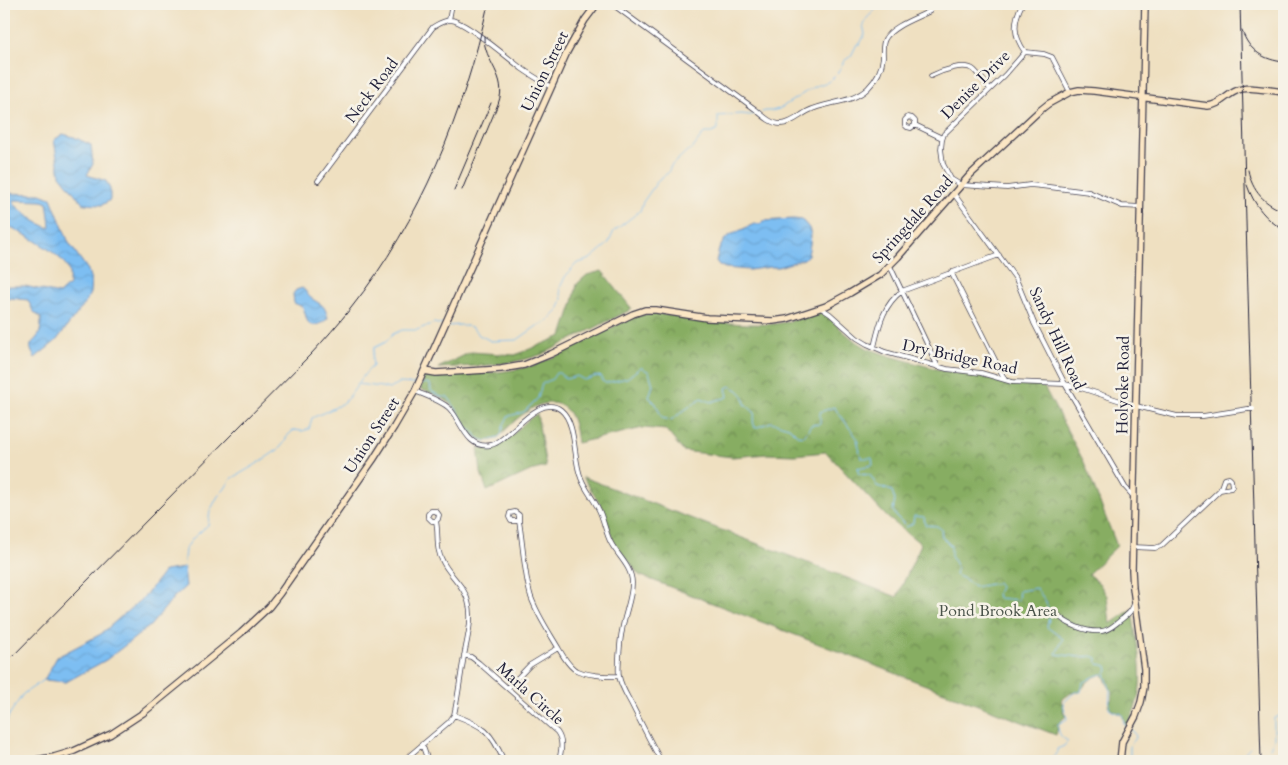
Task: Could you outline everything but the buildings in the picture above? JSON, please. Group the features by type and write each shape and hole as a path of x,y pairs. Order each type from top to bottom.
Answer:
{"street":[{"path":"452,4 449,20 458,22 551,87"},
{"name":"Union Street","path":"30,761 74,751 111,734 143,713 241,633 269,607 284,588 373,460 417,386 571,44 597,4"},
{"path":"612,4 754,109 773,122 781,124 788,123 809,110 820,106 847,100 867,89 879,73 883,60 885,39 893,30 930,11"},
{"path":"1022,4 1017,18 1016,32 1019,43 1025,52 1052,57 1070,92"},
{"name":"Holyoke Road","path":"1120,761 1122,742 1141,702 1144,687 1144,669 1132,570 1132,547 1145,4"},
{"name":"Neck Road","path":"318,181 433,27 440,22 449,20"},
{"name":"Denise Drive","path":"961,185 951,179 944,167 941,154 942,138 948,129 1011,69 1025,52"},
{"path":"932,76 950,69 967,67 974,70 990,89"},
{"name":"Springdale Road","path":"424,372 486,370 524,365 551,354 632,314 645,310 660,310 707,318 773,321 787,319 821,308 839,300 890,266 961,185 986,160 1038,112 1070,92 1087,90 1209,106 1219,103 1234,92 1242,89 1284,92"},
{"path":"914,125 942,138"},
{"path":"961,185 1005,188 1037,186 1089,192 1122,206 1140,206"},
{"name":"Sandy Hill Road","path":"954,194 1020,285 1037,330 1065,384 1125,487 1133,496"},
{"path":"874,347 885,311 902,291 999,255"},
{"path":"890,266 938,367"},
{"path":"951,272 1005,380"},
{"name":"Dry Bridge Road","path":"821,308 857,338 874,347 938,367 981,373 1005,380 1065,384 1136,406 1182,416 1208,415 1253,409"},
{"path":"417,386 448,407 468,437 475,443 484,446 499,442 525,418 540,409 556,407 566,416 574,440 576,462 580,477 598,507 612,544 629,568 632,576 631,591 622,630 619,676 661,761"},
{"path":"1132,547 1154,548 1161,546 1220,490"},
{"path":"403,761 449,722 454,715 470,617 470,605 464,590 447,570 440,558 437,546 436,521"},
{"path":"520,521 531,595 558,648 568,663 577,670 619,676"},
{"path":"1055,612 1075,625 1089,630 1102,631 1112,627 1132,610 1135,601"},
{"path":"508,688 530,665 558,648"},
{"name":"Marla Circle","path":"464,655 476,660 559,735 562,743 559,761"},
{"path":"454,715 473,722 486,730 496,742 504,761"},
{"path":"422,744 428,761"},
{"path":"290,761 300,761"}],"green space":[{"path":"602,271 632,309 543,354 530,358 491,365 438,368 471,352 515,355 562,336 577,284 587,275"},
{"name":"Pond Brook Area","path":"823,311 854,340 867,348 886,355 940,370 974,375 1014,385 1043,385 1084,462 1117,546 1088,574 1099,583 1107,596 1110,624 1132,609 1139,654 1140,687 1135,709 1127,727 1122,715 1108,706 1112,698 1112,691 1103,674 1089,680 1080,692 1071,693 1061,700 1066,716 1059,723 1056,735 639,575 614,543 603,509 583,477 897,597 921,544 887,517 826,452 732,457 683,451 666,430 643,428 577,443 569,413 565,408 555,403 538,405 519,417 496,439 487,441 473,435 448,402 420,389 425,376 499,372 535,365 633,317 642,315 660,314 740,324 774,324 799,319"},
{"path":"537,414 546,467 530,471 487,491 481,473 478,448 487,448 503,442"}],"water":[{"path":"63,134 91,145 93,164 87,175 106,181 110,189 110,200 102,205 83,204 60,175 54,140"},
{"path":"4,193 41,194 51,198 69,243 88,270 91,281 90,293 86,302 56,341 35,358 31,345 41,328 41,318 33,311 28,300 10,298 4,302 4,286 25,286 59,294 69,285 69,271 64,263 49,250 4,223","holes":["14,200 42,201 47,203 50,228 35,221 14,204"]},
{"path":"802,220 809,228 811,235 808,255 804,259 778,267 749,270 725,268 716,261 719,249 730,235 754,224 761,224 763,221"},
{"path":"302,288 310,297 322,305 325,310 328,318 322,323 317,325 309,324 303,307 294,303 293,294 296,290"},
{"path":"184,568 186,586 174,597 150,626 106,660 66,682 44,680 57,657 101,634 146,595 164,571"}],"waterway":[{"path":"762,112 779,109 815,86 828,82 838,72 844,61 851,56 857,44 860,44 865,34 863,25 867,18 881,4"},
{"path":"447,326 460,325 472,327 479,335 491,341 517,340 548,321 558,311 562,299 560,288 565,277 576,264 590,259 608,244 614,231 640,211 643,202 659,179 668,173 671,166 686,152 694,147 704,133 712,133 718,130 718,116 758,113"},
{"path":"183,569 185,550 192,539 208,525 210,511 218,496 231,479 279,449 287,436 294,430 302,431 309,429 312,418 342,404 373,366 374,348 386,342 393,334 402,330 417,330 434,323 443,325"},
{"path":"420,384 430,384 431,391 441,397 448,397 468,429 485,441 496,439 501,435 504,424 509,416 524,412 538,398 542,384 552,379 556,373 559,373 566,379 577,376 584,380 597,376 602,377 602,381 606,383 627,378 641,367 649,372 653,385 649,397 656,404 662,418 671,420 701,398 711,402 728,397 726,388 730,386 741,393 745,404 755,413 753,421 755,428 771,422 789,427 797,435 804,436 811,425 820,424 820,412 834,407 857,438 861,458 872,458 873,465 857,468 859,474 870,475 877,486 892,491 895,500 893,510 896,516 907,527 913,523 914,516 924,517 925,525 937,526 941,529 942,537 951,546 951,556 957,567 955,575 965,579 974,587 997,583 1000,587 997,593 998,598 1018,600 1019,591 1036,588 1045,600 1050,614 1047,627 1063,639 1056,654 1080,657 1092,656 1097,658 1098,664 1107,666 1108,671 1105,674 1110,689 1109,709 1122,714 1127,727"},
{"path":"357,384 389,389 399,383 416,384"},
{"path":"1053,761 1052,758 1057,754 1057,749 1064,746 1068,741 1061,736 1058,730 1058,724 1067,719 1063,703 1075,692 1081,692 1083,683 1095,676 1104,674"},
{"path":"4,729 9,715 23,694 44,680"},
{"path":"1270,748 1274,739 1274,718 1284,714"},
{"path":"1130,729 1135,733 1136,738 1130,745 1130,761"},
{"path":"1237,761 1250,748"}],"railway":[{"path":"4,665 311,354 351,308 376,274 399,239 437,164 453,125 466,85 488,4"},
{"path":"1240,4 1261,761"},
{"path":"1242,31 1249,44 1258,53 1264,57 1284,62"},
{"path":"462,190 501,94 498,77 487,54 484,36"},
{"path":"454,190 491,103"},
{"path":"1248,170 1250,178 1260,196 1271,205 1284,211"},
{"path":"1247,185 1261,211 1284,230"}]}
